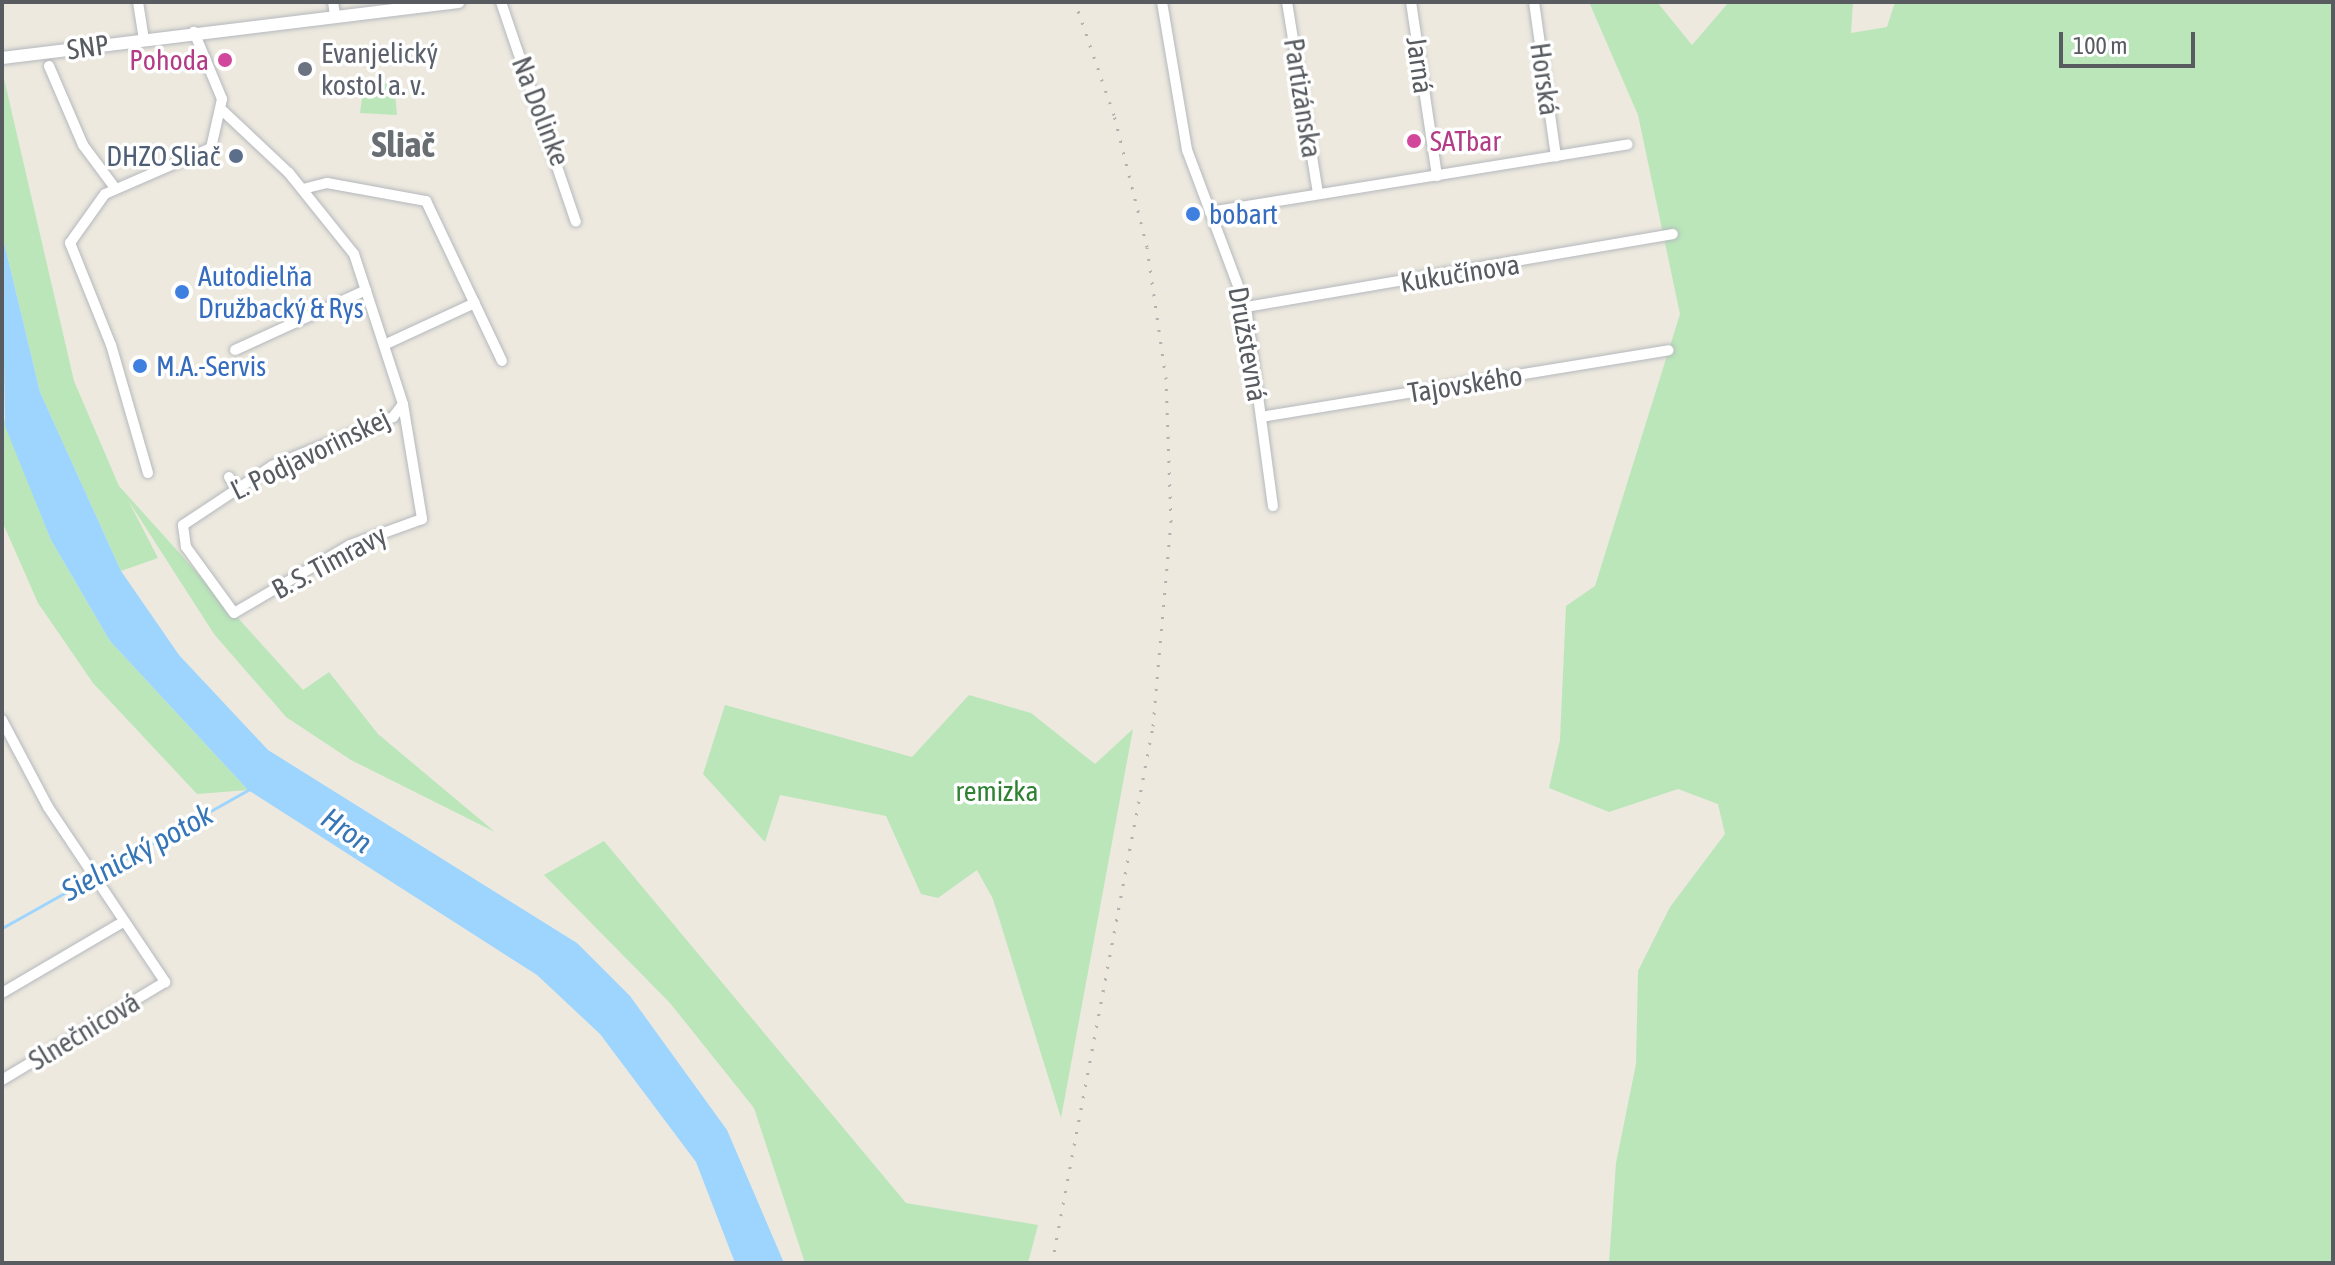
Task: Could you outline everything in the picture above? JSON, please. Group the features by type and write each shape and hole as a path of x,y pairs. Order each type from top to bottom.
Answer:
{"street":[{"path":"138,2 144,39"},
{"name":"SNP","path":"2,58 194,32 334,8 457,2"},
{"name":"Na Dolinke","path":"501,2 576,222"},
{"name":"Družstevná","path":"1162,2 1187,150 1246,307 1273,506"},
{"name":"Partizánska","path":"1287,2 1318,194"},
{"name":"Jarná","path":"1411,2 1437,176"},
{"name":"Horská","path":"1534,2 1556,156"},
{"path":"194,32 223,111 303,189 349,245 403,404"},
{"path":"49,66 83,145 115,188"},
{"path":"148,473 111,345 69,250 84,220 115,188 207,151 223,111"},
{"path":"1210,212 1628,144"},
{"path":"303,189 327,183 423,199 502,361"},
{"name":"Kukučínova","path":"1246,307 1673,234"},
{"path":"235,350 366,290"},
{"path":"384,345 475,303"},
{"name":"Tajovského","path":"1261,417 1669,350"},
{"name":"Ľ. Podjavorinskej","path":"240,614 214,590 180,533 235,487 311,447 393,417 403,404"},
{"name":"B. S. Timravy","path":"240,614 325,558 422,519 403,404"},
{"path":"229,477 235,487"},
{"path":"2,720 81,858 123,922 2,993"},
{"name":"Slnečnicová","path":"2,1080 165,982 123,922"}],"green space":[{"path":"1589,2 1657,2 1692,45 1729,2 1853,2 1851,33 1887,27 1895,2 2333,2 2333,1263 1609,1263 1616,1163 1636,1064 1638,971 1670,907 1725,834 1718,804 1678,789 1609,812 1549,788 1560,740 1566,606 1595,586 1680,314 1638,115"},
{"path":"2,70 74,381 119,486 303,690 329,672 378,734 495,832 351,760 286,717 214,634 128,500 158,558 121,571 40,392 2,234"},
{"path":"394,83 397,115 360,113 364,85"},
{"path":"2,414 51,540 110,641 248,790 197,794 93,683 38,603 2,521"},
{"name":"remizka","path":"969,695 1031,713 1095,764 1133,729 1061,1118 993,899 977,870 938,898 921,894 886,816 780,795 765,842 703,774 725,705 912,757"},
{"path":"604,841 906,1203 1038,1225 1028,1263 805,1263 754,1108 670,1003 544,875"}],"water":[{"name":"Hron","path":"2,234 40,392 121,571 179,655 268,750 577,943 630,996 727,1130 784,1263 735,1263 696,1162 600,1034 537,975 248,790 110,641 51,540 5,426"}],"waterway":[{"name":"Sielnický potok","path":"2,928 250,789"}],"railway":[{"path":"1052,1263 1153,726 1171,522 1166,379 1147,247 1114,115 1075,2"}],"place":[{"name":"Pohoda","path":"225,60"},
{"name":"Evanjelický kostol a. v.","path":"305,69"},
{"name":"SATbar","path":"1414,141"},
{"name":"DHZO Sliač","path":"236,156"},
{"name":"bobart","path":"1193,214"},
{"name":"Autodielňa Družbacký & Rys","path":"182,292"},
{"name":"M.A.-Servis","path":"140,366"}],"district":[{"name":"Sliač","path":"403,145"}]}
